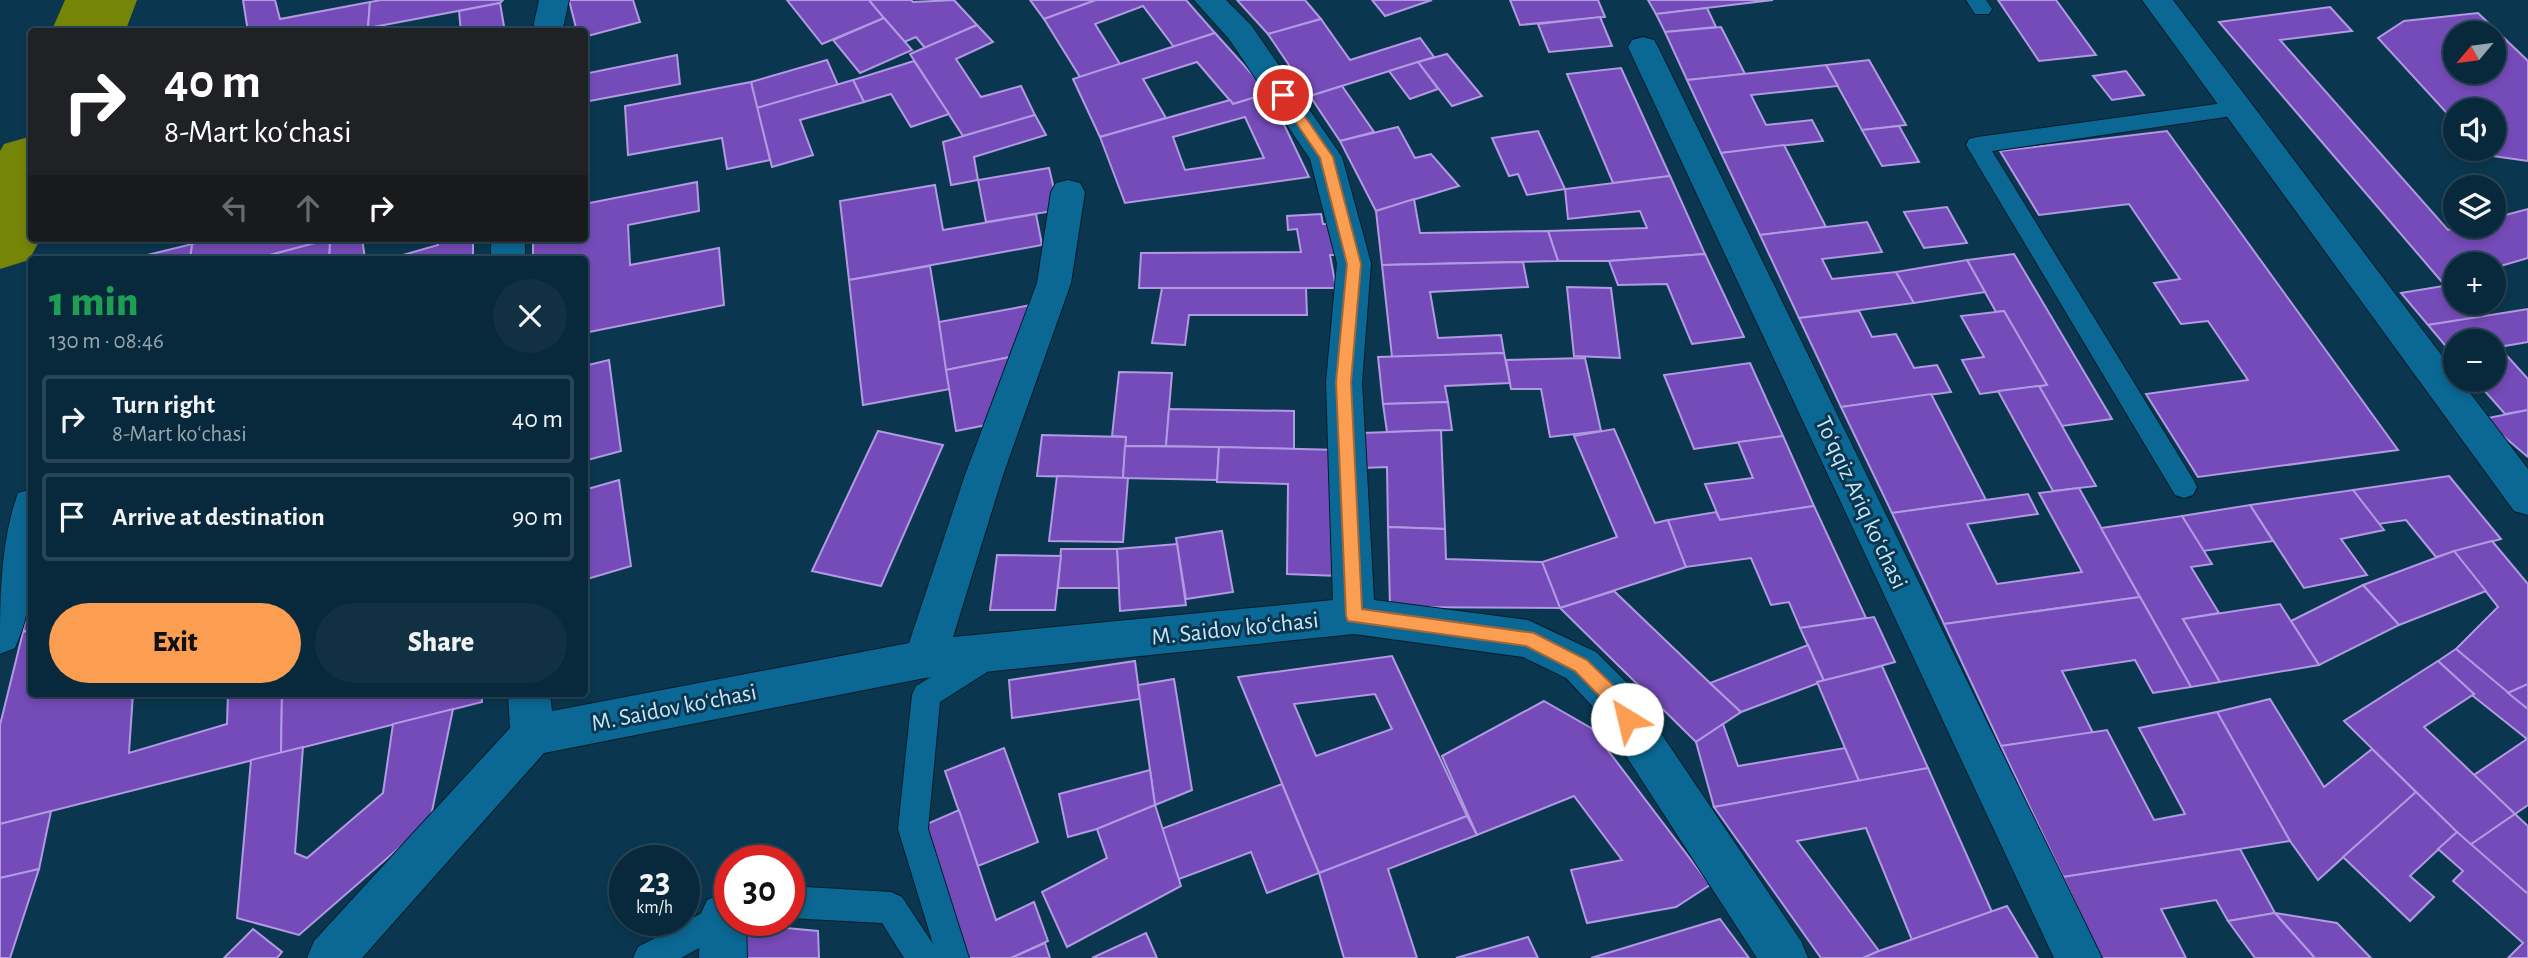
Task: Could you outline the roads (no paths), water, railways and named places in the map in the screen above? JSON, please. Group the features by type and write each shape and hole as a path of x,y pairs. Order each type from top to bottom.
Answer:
{"street":[{"path":"548,28 554,0"},
{"path":"1209,0 1240,32 1326,157 1354,264 1343,382 1354,616"},
{"path":"2157,0 2528,499"},
{"name":"Toʻqqiz Ariq koʻchasi","path":"1643,47 2078,958"},
{"path":"925,659 984,475 1054,283 1068,192"},
{"path":"0,635 28,521"},
{"name":"M. Saidov koʻchasi","path":"531,714 925,659 989,655 1354,616 1528,639 1581,665 1612,697 1784,958"},
{"path":"331,958 531,714"}],"lane":[{"path":"2184,487 1976,145 2238,109"},
{"path":"953,958 913,829 926,695 989,655"},
{"path":"805,903 891,908 923,958"},
{"path":"649,958 714,934"}],"waterway":[{"path":"90,28 101,0"},
{"path":"0,238 28,173"}]}
